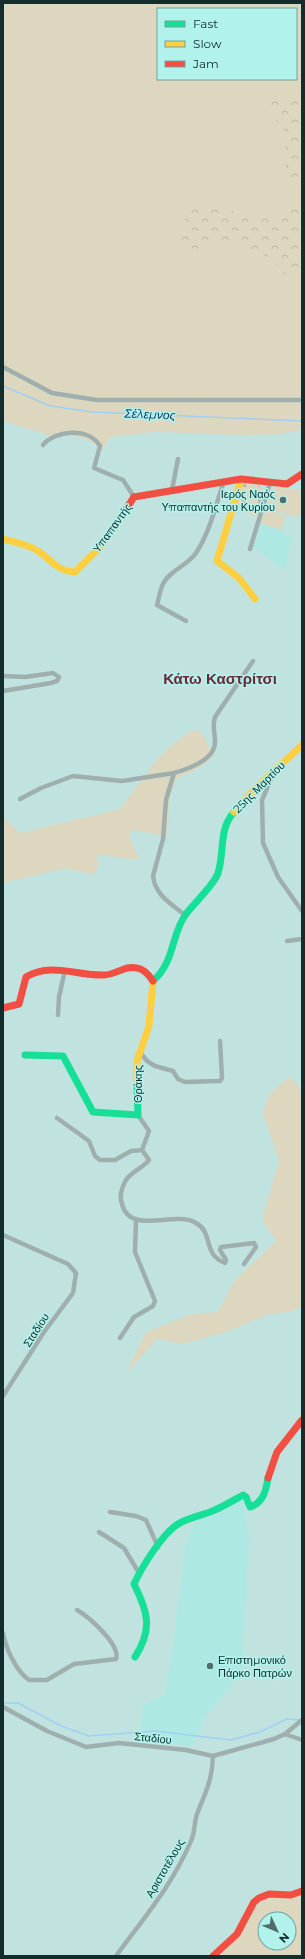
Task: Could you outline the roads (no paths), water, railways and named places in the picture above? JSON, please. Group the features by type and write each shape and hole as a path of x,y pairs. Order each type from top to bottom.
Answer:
{"street":[{"path":"3,367 52,393 97,400 302,400"},
{"path":"43,444 50,438 70,433 80,434 94,440 100,446 94,468 123,480 134,497"},
{"path":"172,490 178,459"},
{"name":"Υπαπαντής","path":"3,539 27,545 38,551 63,571 75,572 102,545 134,497 240,479 270,483 291,483 302,474"},
{"path":"240,479 217,562 239,578 255,599"},
{"path":"186,621 157,605 163,584 168,577 188,563 197,552 210,524 224,481"},
{"path":"250,549 270,483"},
{"path":"20,799 73,776 122,781 174,772 199,763 213,748 215,743 213,727 215,717 253,661"},
{"path":"3,676 25,677 54,673 60,677 57,681 51,684 3,691"},
{"name":"25ης Μαρτίου","path":"154,981 163,972 185,915 218,875 222,837 230,817 238,807 302,746"},
{"path":"174,772 166,800 163,839 152,876 157,891 185,915"},
{"path":"270,776 271,779 262,800 263,842 278,877 302,911"},
{"path":"287,941 302,939"},
{"path":"3,1008 20,1003 23,982 28,976 46,970 66,970 104,976 132,966 143,970 154,981"},
{"path":"58,1015 59,997 66,970"},
{"name":"Θράκης","path":"25,1055 63,1056 93,1112 138,1115 137,1065 149,1026 151,989 154,981"},
{"path":"140,1052 151,1064 174,1071 178,1079 185,1082 220,1080 222,1078 220,1041"},
{"path":"138,1115 149,1131 142,1150"},
{"path":"57,1118 89,1141 99,1160 116,1160 130,1151 142,1150"},
{"path":"142,1150 149,1160 127,1179 123,1186 121,1197 124,1209 136,1219 146,1221 183,1219 195,1222 200,1225 206,1235 211,1254 218,1260 225,1263 226,1260 220,1250 221,1247 256,1244 256,1247 244,1264"},
{"path":"120,1338 134,1317 152,1306 155,1301 135,1252 136,1219"},
{"name":"Σταδίου","path":"3,1235 68,1264 76,1273 73,1293 44,1332 3,1396"},
{"path":"135,1657 145,1642 148,1633 144,1609 134,1584 139,1573 172,1529 187,1519 211,1512 243,1495 246,1497 250,1507 259,1503 264,1495 274,1456 287,1436 302,1420"},
{"path":"110,1512 136,1516 146,1520 158,1547"},
{"path":"99,1532 124,1548 139,1573"},
{"path":"3,1634 19,1670 29,1680 47,1680 74,1664 116,1659 116,1654 103,1632 92,1620 77,1610"},
{"name":"Σταδίου","path":"3,1707 47,1731 86,1747 119,1743 186,1750 213,1756 251,1747 285,1734 302,1720"},
{"path":"285,1734 302,1740"},
{"name":"Αριστοτέλους","path":"116,1956 163,1894 192,1840 196,1816 207,1792 212,1774 213,1756"},
{"path":"213,1956 237,1934 254,1902 259,1898 269,1894 291,1895 302,1891"}],"waterway":[{"name":"Σέλεμνος","path":"3,386 50,406 93,412 302,421"},
{"path":"3,1703 18,1703 61,1726 89,1736 155,1731 231,1740 260,1732 287,1719 299,1720"}],"place":[{"name":"Ιερός Ναός Υπαπαντής του Κυρίου","path":"283,500"},
{"name":"Επιστημονικό Πάρκο Πατρών","path":"210,1666"}],"district":[{"name":"Κάτω Καστρίτσι","path":"220,678"}]}
